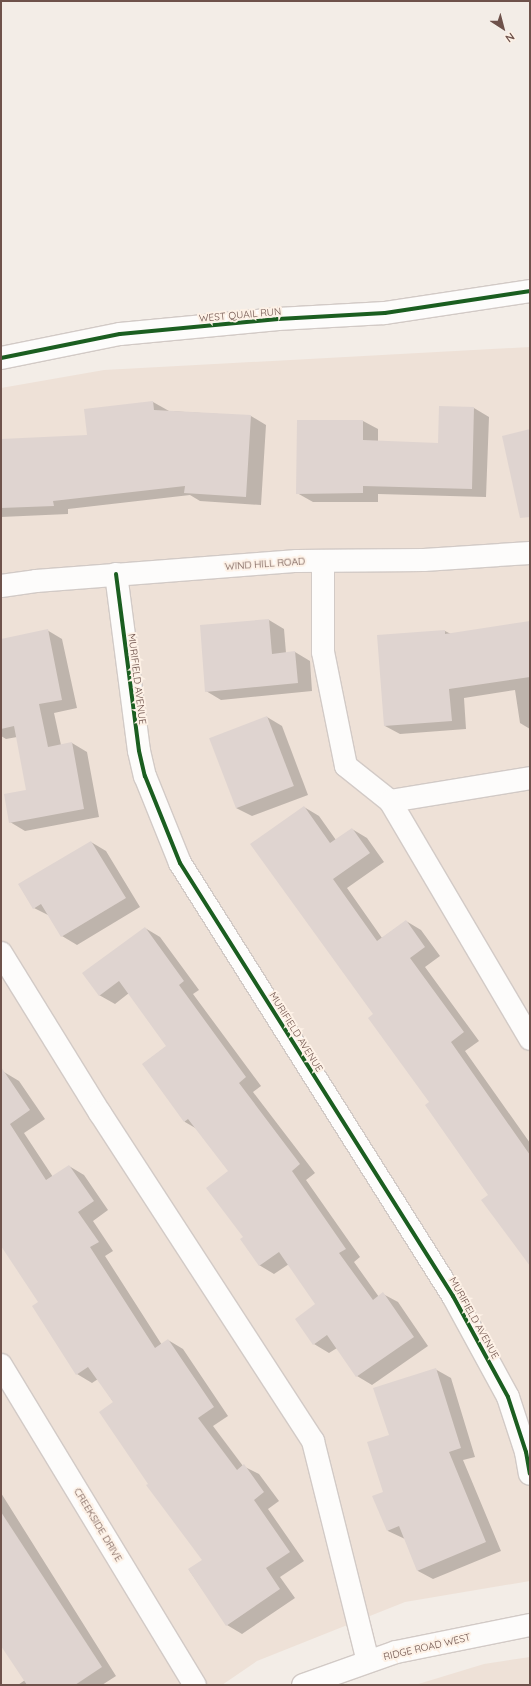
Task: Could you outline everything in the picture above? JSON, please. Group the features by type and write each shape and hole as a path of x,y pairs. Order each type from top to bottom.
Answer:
{"street":[{"name":"WEST QUAIL RUN","path":"1,358 120,334 278,319 385,313 530,291"},
{"name":"WIND HILL ROAD","path":"1,586 116,574 323,561 424,560 530,553"},
{"path":"323,561 323,652 346,766 390,801 530,1038"},
{"name":"MURIFIELD AVENUE","path":"116,574 139,751 145,776 180,863 454,1296 508,1396 526,1452 530,1474"},
{"path":"390,801 530,778"},
{"path":"1,953 100,1113 313,1441 368,1661"},
{"name":"CREEKSIDE DRIVE","path":"1,1365 195,1685"},
{"name":"RIDGE ROAD WEST","path":"303,1685 396,1652 530,1625"}],"shaded area":[{"path":"530,347 530,1581 405,1602 257,1661 222,1685 1,1685 1,388 104,370"},
{"path":"530,1657 530,1685 415,1685 484,1664"}],"building":[{"path":"153,401 154,410 251,415 246,497 184,493 185,486 53,501 54,506 1,508 1,439 87,435 84,409"},
{"path":"439,406 474,407 472,489 363,486 363,493 296,494 297,420 363,420 363,440 438,443"},
{"path":"530,429 530,517 520,518 502,436"},
{"path":"269,619 272,654 295,651 298,683 205,692 200,625"},
{"path":"530,621 530,677 449,689 452,721 384,726 377,635 445,630 445,634"},
{"path":"48,629 62,700 39,704 48,747 72,742 84,809 9,823 4,794 26,790 14,726 1,729 1,639"},
{"path":"267,716 294,786 236,808 209,738"},
{"path":"304,806 330,843 352,828 370,853 333,879 377,941 406,920 425,947 410,958 464,1032 451,1042 530,1155 530,1266 481,1200 488,1195 425,1105 429,1102 368,1018 373,1014 250,844"},
{"path":"91,841 126,898 61,937 41,904 33,909 18,884"},
{"path":"145,927 184,981 179,985 246,1077 239,1083 300,1164 292,1171 346,1249 339,1253 373,1300 383,1292 414,1337 356,1377 327,1335 313,1345 295,1319 315,1304 279,1252 259,1266 240,1239 243,1237 206,1188 228,1171 188,1119 184,1122 142,1064 166,1046 119,981 99,996 82,973"},
{"path":"1,1067 30,1110 10,1124 46,1180 69,1165 94,1201 78,1212 99,1242 90,1247 155,1348 168,1339 214,1407 198,1418 237,1470 244,1464 264,1492 254,1500 290,1552 266,1568 280,1589 226,1626 188,1569 202,1560 146,1485 148,1484 99,1412 113,1402 88,1367 76,1375 32,1306 38,1302 1,1246"},
{"path":"436,1368 461,1448 449,1452 486,1542 417,1571 399,1526 387,1531 372,1496 383,1492 367,1442 389,1435 373,1388"},
{"path":"1,1512 102,1667 75,1685 27,1685 1,1646"}],"cycle path":[{"path":"1,358 120,334 278,319 385,313 530,291"},
{"path":"116,574 139,751 145,776 180,863 453,1296 508,1397 526,1452 530,1474"}]}
